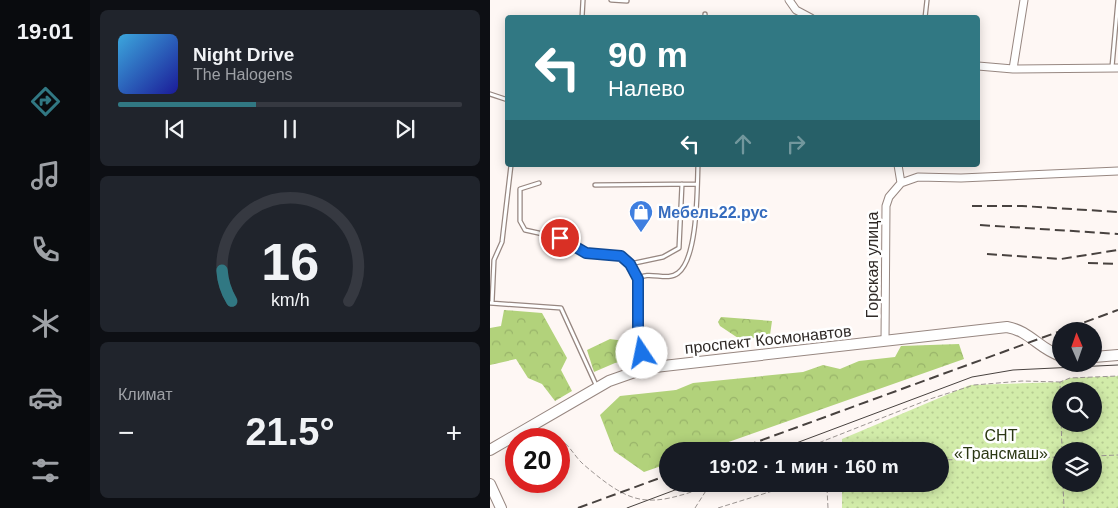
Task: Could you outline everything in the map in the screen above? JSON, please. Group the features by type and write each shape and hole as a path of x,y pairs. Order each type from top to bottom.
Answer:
{"main road":[{"name":"проспект Космонавтов","path":"490,450 597,387 625,374 646,368 1007,327 1027,334 1042,348 1052,352"},
{"path":"1102,356 1118,355"},
{"path":"490,484 499,507"}],"street":[{"path":"789,0 796,10 805,15"},
{"path":"1013,69 1024,0"},
{"path":"980,66 1013,69 1115,68"},
{"path":"898,167 901,183 918,177 961,178 1118,171"},
{"name":"Горская улица","path":"885,342 886,206 889,197 901,183"}],"lane":[{"path":"582,15 583,0"},
{"path":"611,0 627,1"},
{"path":"925,15 927,0"},
{"path":"1115,68 1118,0"},
{"path":"490,94 505,99"},
{"path":"511,167 502,242 494,260 491,303 561,308 597,387"},
{"path":"638,279 642,276 672,276 679,272 694,241 698,167"},
{"path":"539,183 520,189 520,221 525,230 560,238 586,253 621,256 630,264 638,279 638,338 646,368"},
{"path":"630,264 663,257 680,248 682,184"},
{"path":"595,185 697,184"}],"path":[{"path":"821,442 974,385 1022,381 1060,382 1070,378 1118,376"},
{"path":"570,450 581,463 619,493 641,503 654,503 684,497 695,492"},
{"path":"1102,456 1118,455"},
{"path":"949,460 1052,457"},
{"path":"695,508 705,492"},
{"path":"718,508 769,492"},
{"path":"827,492 828,508"},
{"path":"1063,492 1064,508"}],"green space":[{"path":"504,310 542,313 567,358 561,370 572,391 555,401 542,384 528,378 516,359 490,365 490,328 501,326"},
{"path":"721,317 772,321 770,335 741,340 720,326 718,322"},
{"path":"610,339 632,342 634,359 615,363 594,372 587,350"},
{"path":"959,344 964,359 729,442 659,442 659,467 644,472 614,451 600,415 620,396 676,390 693,383 803,372 823,365 840,369 859,361 895,357 901,346"},
{"name":"СНТ «Трансмаш»","path":"1118,376 1118,508 842,508 842,492 949,492 949,442 842,442 842,439 970,385 1052,382 1052,432 1102,432 1102,382 1060,382 1070,378"}],"tram line":[{"path":"799,442 972,377 1013,370 1118,365"},
{"path":"627,508 670,492"}],"railway":[{"path":"972,206 1022,206 1118,212"},
{"path":"980,225 1118,234"},
{"path":"987,254 1061,259 1118,250"},
{"path":"1088,263 1118,264"},
{"path":"757,442 1118,310"},
{"path":"578,508 659,478"}],"place":[{"name":"Мебель22.рус","path":"641,233"}],"route":[{"path":"560,238 586,253 621,256 630,264 638,279 636,310 638,338 642,353"}]}
